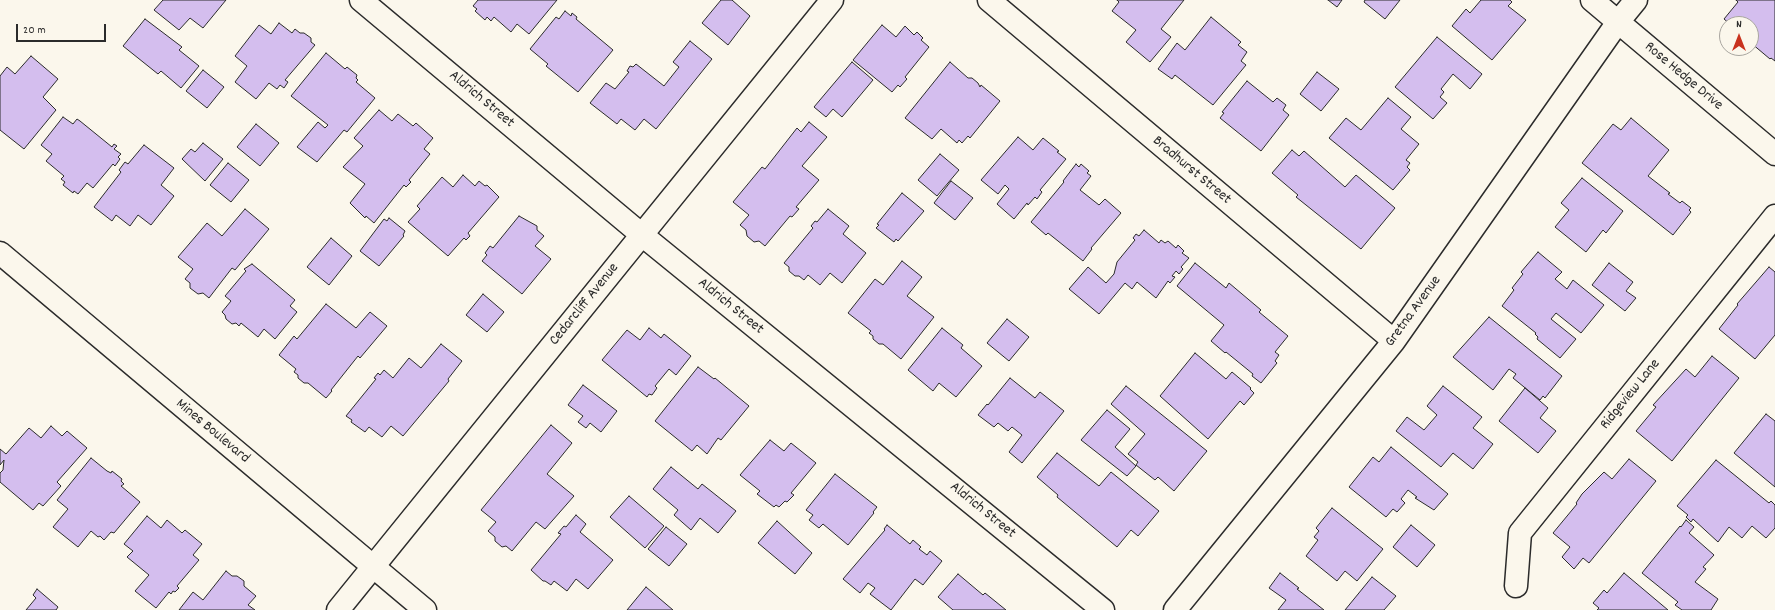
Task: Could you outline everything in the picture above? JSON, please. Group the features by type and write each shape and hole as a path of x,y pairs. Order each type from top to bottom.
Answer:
{"street":[{"name":"Aldrich Street","path":"361,0 642,235 1103,610"},
{"name":"Cedarcliff Avenue","path":"338,610 832,0"},
{"name":"Bradhurst Street","path":"989,0 1394,342"},
{"name":"Rose Hedge Drive","path":"1592,0 1775,154"},
{"name":"Gretna Avenue","path":"1175,610 1394,342 1618,22 1636,0"},
{"name":"Ridgeview Lane","path":"1516,586 1520,533 1775,216"},
{"name":"Mines Boulevard","path":"0,253 425,610"}],"building":[{"path":"163,0 226,0 203,28 190,18 179,30 154,10"},
{"path":"478,0 557,0 529,34 517,24 511,32 494,17 491,21 487,17 485,20 475,11 477,9 473,6"},
{"path":"721,0 732,0 750,16 728,45 702,23"},
{"path":"1117,0 1184,0 1161,29 1171,37 1150,62 1126,42 1136,30 1112,11 1119,2"},
{"path":"1328,0 1342,0 1337,7"},
{"path":"1365,0 1400,0 1385,19 1364,2"},
{"path":"1481,0 1510,0 1512,2 1508,6 1526,20 1492,60 1452,26 1466,9 1470,13"},
{"path":"1736,0 1775,0 1775,61 1771,58 1770,59 1759,50 1759,16 1726,16 1738,2"},
{"path":"565,11 571,16 572,13 577,17 576,19 613,50 578,92 546,66 548,64 530,49 556,17 559,19"},
{"path":"1211,17 1241,42 1238,45 1247,52 1241,61 1246,65 1213,105 1175,75 1172,79 1158,69 1177,43 1185,50"},
{"path":"145,19 182,47 179,50 199,66 181,88 161,71 158,74 123,46"},
{"path":"279,23 292,33 295,29 300,33 304,33 311,38 311,42 315,45 285,80 288,82 284,88 280,85 277,89 269,83 256,99 235,82 247,66 235,56 259,25 271,34"},
{"path":"882,25 896,37 905,26 914,35 917,32 923,38 921,40 929,47 905,77 907,79 900,87 898,85 892,92 853,60"},
{"path":"1437,37 1482,74 1470,89 1453,74 1441,89 1444,92 1440,97 1447,103 1433,119 1395,87"},
{"path":"690,41 712,59 656,129 644,119 635,130 621,119 617,124 590,103 606,83 615,89 629,72 627,71 630,66 633,67 636,64 664,86 679,67 673,62"},
{"path":"326,53 345,69 347,67 357,75 356,78 358,80 356,82 375,98 347,132 344,130 317,162 297,147 318,122 325,128 328,125 291,96"},
{"path":"31,56 58,79 43,97 56,110 24,149 0,130 0,76 7,67 15,74"},
{"path":"852,62 873,80 842,117 833,109 826,117 814,107"},
{"path":"950,62 968,78 972,78 980,87 981,85 1000,101 970,138 968,136 962,143 959,140 957,143 941,129 932,139 905,118"},
{"path":"203,70 224,87 207,108 186,91"},
{"path":"1317,72 1339,89 1321,111 1300,94"},
{"path":"1247,81 1273,102 1277,98 1286,105 1283,110 1289,115 1261,151 1220,118 1224,113 1222,112"},
{"path":"1388,98 1411,117 1401,129 1419,144 1406,160 1410,163 1407,167 1410,170 1393,190 1329,138 1346,118 1361,130"},
{"path":"379,110 392,121 398,114 413,126 416,123 433,138 424,149 430,154 409,180 411,182 406,187 404,185 374,223 366,216 365,218 350,203 365,184 343,167 363,146 354,138"},
{"path":"63,117 73,124 77,119 112,147 114,144 117,146 114,149 121,154 118,157 120,159 115,166 113,164 93,188 87,183 78,194 74,191 73,193 63,185 65,182 61,179 64,176 46,161 52,154 41,145"},
{"path":"1631,118 1669,150 1648,176 1680,203 1682,201 1691,208 1689,210 1691,212 1673,235 1582,163 1613,124 1621,130"},
{"path":"809,122 827,137 802,166 819,180 796,207 799,209 792,217 790,216 765,246 759,241 754,242 747,236 746,230 740,225 749,215 733,202 762,167 765,169 797,128 801,132"},
{"path":"256,124 279,143 260,166 237,147"},
{"path":"1018,137 1033,150 1043,138 1066,159 1040,190 1042,192 1037,199 1035,197 1028,205 1027,203 1014,219 997,204 1009,189 1005,185 998,194 981,180"},
{"path":"203,143 223,159 205,181 182,159 191,149 195,152"},
{"path":"144,145 174,168 161,185 174,196 151,225 138,215 130,226 116,215 112,221 94,207 121,172 119,170 125,162 128,164"},
{"path":"1292,150 1299,156 1304,151 1345,187 1356,175 1395,208 1361,249 1296,197 1298,195 1272,173"},
{"path":"940,154 959,170 937,196 918,180"},
{"path":"228,163 249,180 231,202 210,185"},
{"path":"1076,164 1079,167 1081,164 1089,171 1087,173 1091,176 1080,190 1099,205 1105,199 1121,213 1091,248 1092,249 1083,261 1048,233 1046,235 1031,222 1064,182 1063,181"},
{"path":"463,175 475,186 479,181 485,186 487,185 499,197 468,233 470,236 466,240 464,238 448,256 408,222 420,209 417,206 442,177 453,187"},
{"path":"1582,178 1623,211 1606,233 1603,230 1586,252 1555,227 1569,210 1561,203"},
{"path":"951,181 973,198 955,220 934,203"},
{"path":"902,193 924,211 898,241 896,239 894,242 876,228 879,225 877,224"},
{"path":"245,209 269,229 235,270 232,268 209,298 203,293 198,294 190,288 190,283 185,279 193,269 178,257 207,223 222,236"},
{"path":"828,209 849,226 843,234 866,253 842,283 830,273 820,285 808,275 804,280 799,276 795,276 789,271 789,267 784,263 813,228 811,226 815,221 817,222"},
{"path":"519,216 537,226 537,230 544,236 535,246 551,259 522,294 482,261 487,255 485,253 490,246 493,248"},
{"path":"389,218 405,231 404,236 379,266 360,251 384,219 387,221"},
{"path":"1144,230 1159,243 1161,240 1165,243 1168,241 1176,248 1178,245 1184,251 1182,253 1189,258 1181,267 1183,269 1179,274 1176,271 1172,276 1175,277 1170,283 1168,281 1156,298 1137,282 1132,289 1125,283 1099,314 1069,289 1088,267 1106,283 1114,274 1117,262 1135,240 1133,238 1136,234 1139,236"},
{"path":"331,238 352,256 329,285 307,267"},
{"path":"1538,252 1562,272 1555,279 1567,289 1573,280 1604,305 1581,333 1556,313 1551,319 1576,339 1560,358 1537,339 1538,337 1535,334 1536,333 1502,306 1514,290 1512,288 1523,274 1521,272"},
{"path":"902,261 922,277 907,296 934,317 901,359 883,344 879,344 873,339 873,336 869,333 871,331 848,313 875,279 883,285"},
{"path":"1195,263 1226,288 1229,283 1261,310 1259,312 1288,336 1275,352 1279,355 1275,361 1277,363 1261,383 1252,376 1253,374 1211,341 1224,325 1177,286"},
{"path":"1609,263 1633,282 1626,291 1636,298 1625,311 1592,285"},
{"path":"252,264 295,300 290,306 297,312 275,339 264,329 258,337 241,323 239,326 236,323 232,324 226,319 222,312 231,301 225,296 246,271 244,269"},
{"path":"1769,267 1775,272 1775,335 1755,359 1719,329 1738,305 1737,304"},
{"path":"483,294 504,312 487,332 466,315"},
{"path":"326,304 356,328 370,312 387,326 360,358 358,356 326,398 308,383 304,383 298,378 298,375 294,372 296,369 279,355 294,336 297,339"},
{"path":"1489,317 1562,376 1545,398 1543,396 1540,400 1513,378 1516,374 1509,369 1493,390 1453,357"},
{"path":"1007,319 1029,337 1009,361 987,343"},
{"path":"649,328 661,338 664,334 691,356 676,375 669,369 655,386 657,388 652,395 649,394 647,397 602,360 627,330 640,340"},
{"path":"942,328 963,345 961,348 982,366 956,397 939,383 933,391 908,370"},
{"path":"441,344 462,361 448,379 449,381 403,436 391,426 382,437 369,427 365,432 351,422 352,420 346,416 376,379 374,378 378,373 380,375 384,370 393,378 409,358 421,368"},
{"path":"1195,353 1226,379 1232,372 1251,388 1250,389 1254,393 1244,405 1240,401 1208,439 1160,396"},
{"path":"1712,356 1739,378 1672,461 1636,431 1656,407 1653,405 1686,369 1695,377"},
{"path":"698,367 714,379 715,378 749,406 721,440 718,438 707,454 697,445 692,451 655,421"},
{"path":"1010,378 1035,398 1040,392 1064,411 1022,463 1009,452 1022,435 1012,427 1008,431 998,423 994,427 978,415"},
{"path":"583,385 617,411 601,432 590,423 586,428 578,422 583,416 568,405"},
{"path":"1126,386 1207,451 1174,491 1158,477 1155,480 1136,465 1138,462 1128,454 1145,434 1111,404"},
{"path":"1443,386 1482,417 1473,428 1493,444 1473,469 1453,453 1441,467 1396,431 1407,417 1424,430 1437,415 1427,406"},
{"path":"1525,388 1548,408 1540,418 1556,431 1538,453 1499,421"},
{"path":"1107,410 1130,429 1115,447 1136,466 1127,476 1081,440"},
{"path":"1766,414 1775,421 1775,487 1734,453"},
{"path":"551,425 572,443 547,474 574,496 545,529 536,522 512,551 506,546 502,547 495,541 495,537 488,531 496,522 481,510"},
{"path":"51,426 62,436 67,431 87,448 57,482 61,486 43,506 39,503 33,510 0,482 0,473 3,470 4,460 0,465 0,449 6,454 29,428 41,438"},
{"path":"770,440 784,451 791,443 816,463 791,493 794,495 779,507 776,505 774,507 757,494 760,491 740,475"},
{"path":"1391,447 1448,494 1434,510 1415,498 1417,497 1408,490 1401,499 1405,503 1397,512 1393,509 1386,517 1349,487 1373,457 1379,462"},
{"path":"1057,453 1099,486 1111,472 1159,511 1138,536 1131,530 1117,547 1057,497 1058,495 1037,477"},
{"path":"91,458 107,471 111,473 112,471 122,479 121,481 124,484 121,486 140,502 114,533 111,532 104,540 91,531 78,547 53,527 68,509 57,500"},
{"path":"1629,459 1656,481 1589,563 1583,558 1574,569 1562,557 1570,547 1553,533 1577,504 1576,503 1582,494 1604,472 1612,479"},
{"path":"1716,460 1769,503 1771,501 1775,505 1775,528 1766,538 1752,526 1742,538 1729,527 1718,542 1693,519 1691,522 1686,517 1688,515 1677,506"},
{"path":"671,467 698,489 702,484 736,511 718,533 700,518 691,530 674,515 678,510 653,489"},
{"path":"835,474 877,507 873,512 874,513 848,545 823,524 819,528 809,520 813,515 806,510"},
{"path":"629,496 664,526 645,548 610,517"},
{"path":"1332,508 1383,549 1357,581 1345,571 1337,581 1306,556 1318,540 1314,537 1319,531 1316,528"},
{"path":"576,515 586,524 580,532 613,560 588,589 576,579 567,591 554,581 551,585 543,581 531,570 561,534 558,533 564,526 566,527"},
{"path":"147,516 161,528 167,520 182,533 185,530 202,544 193,555 199,560 177,586 179,588 171,594 169,592 156,608 135,591 149,575 127,557 133,551 124,544"},
{"path":"1686,520 1694,527 1689,533 1714,555 1703,567 1706,569 1695,582 1718,599 1711,610 1682,610 1675,605 1678,602 1642,573"},
{"path":"777,521 812,553 795,574 758,543"},
{"path":"887,525 910,544 913,540 921,547 919,549 927,555 930,551 942,561 923,585 915,579 891,610 870,594 875,588 868,583 860,593 843,579 885,530 884,529"},
{"path":"1411,525 1435,545 1417,567 1393,547"},
{"path":"666,527 687,544 669,566 648,549"},
{"path":"226,571 232,576 237,576 244,581 244,586 256,596 248,605 255,610 179,610 193,592 203,600"},
{"path":"1280,573 1299,588 1297,589 1324,610 1278,610 1286,600 1269,588"},
{"path":"1624,573 1668,610 1597,610 1599,608 1593,603 1604,590 1607,593"},
{"path":"958,574 983,595 985,593 1006,610 953,610 938,597"},
{"path":"1372,577 1396,596 1384,610 1345,610"},
{"path":"646,587 673,610 627,610"},
{"path":"37,589 58,607 56,610 26,610 36,598 33,595"}]}
